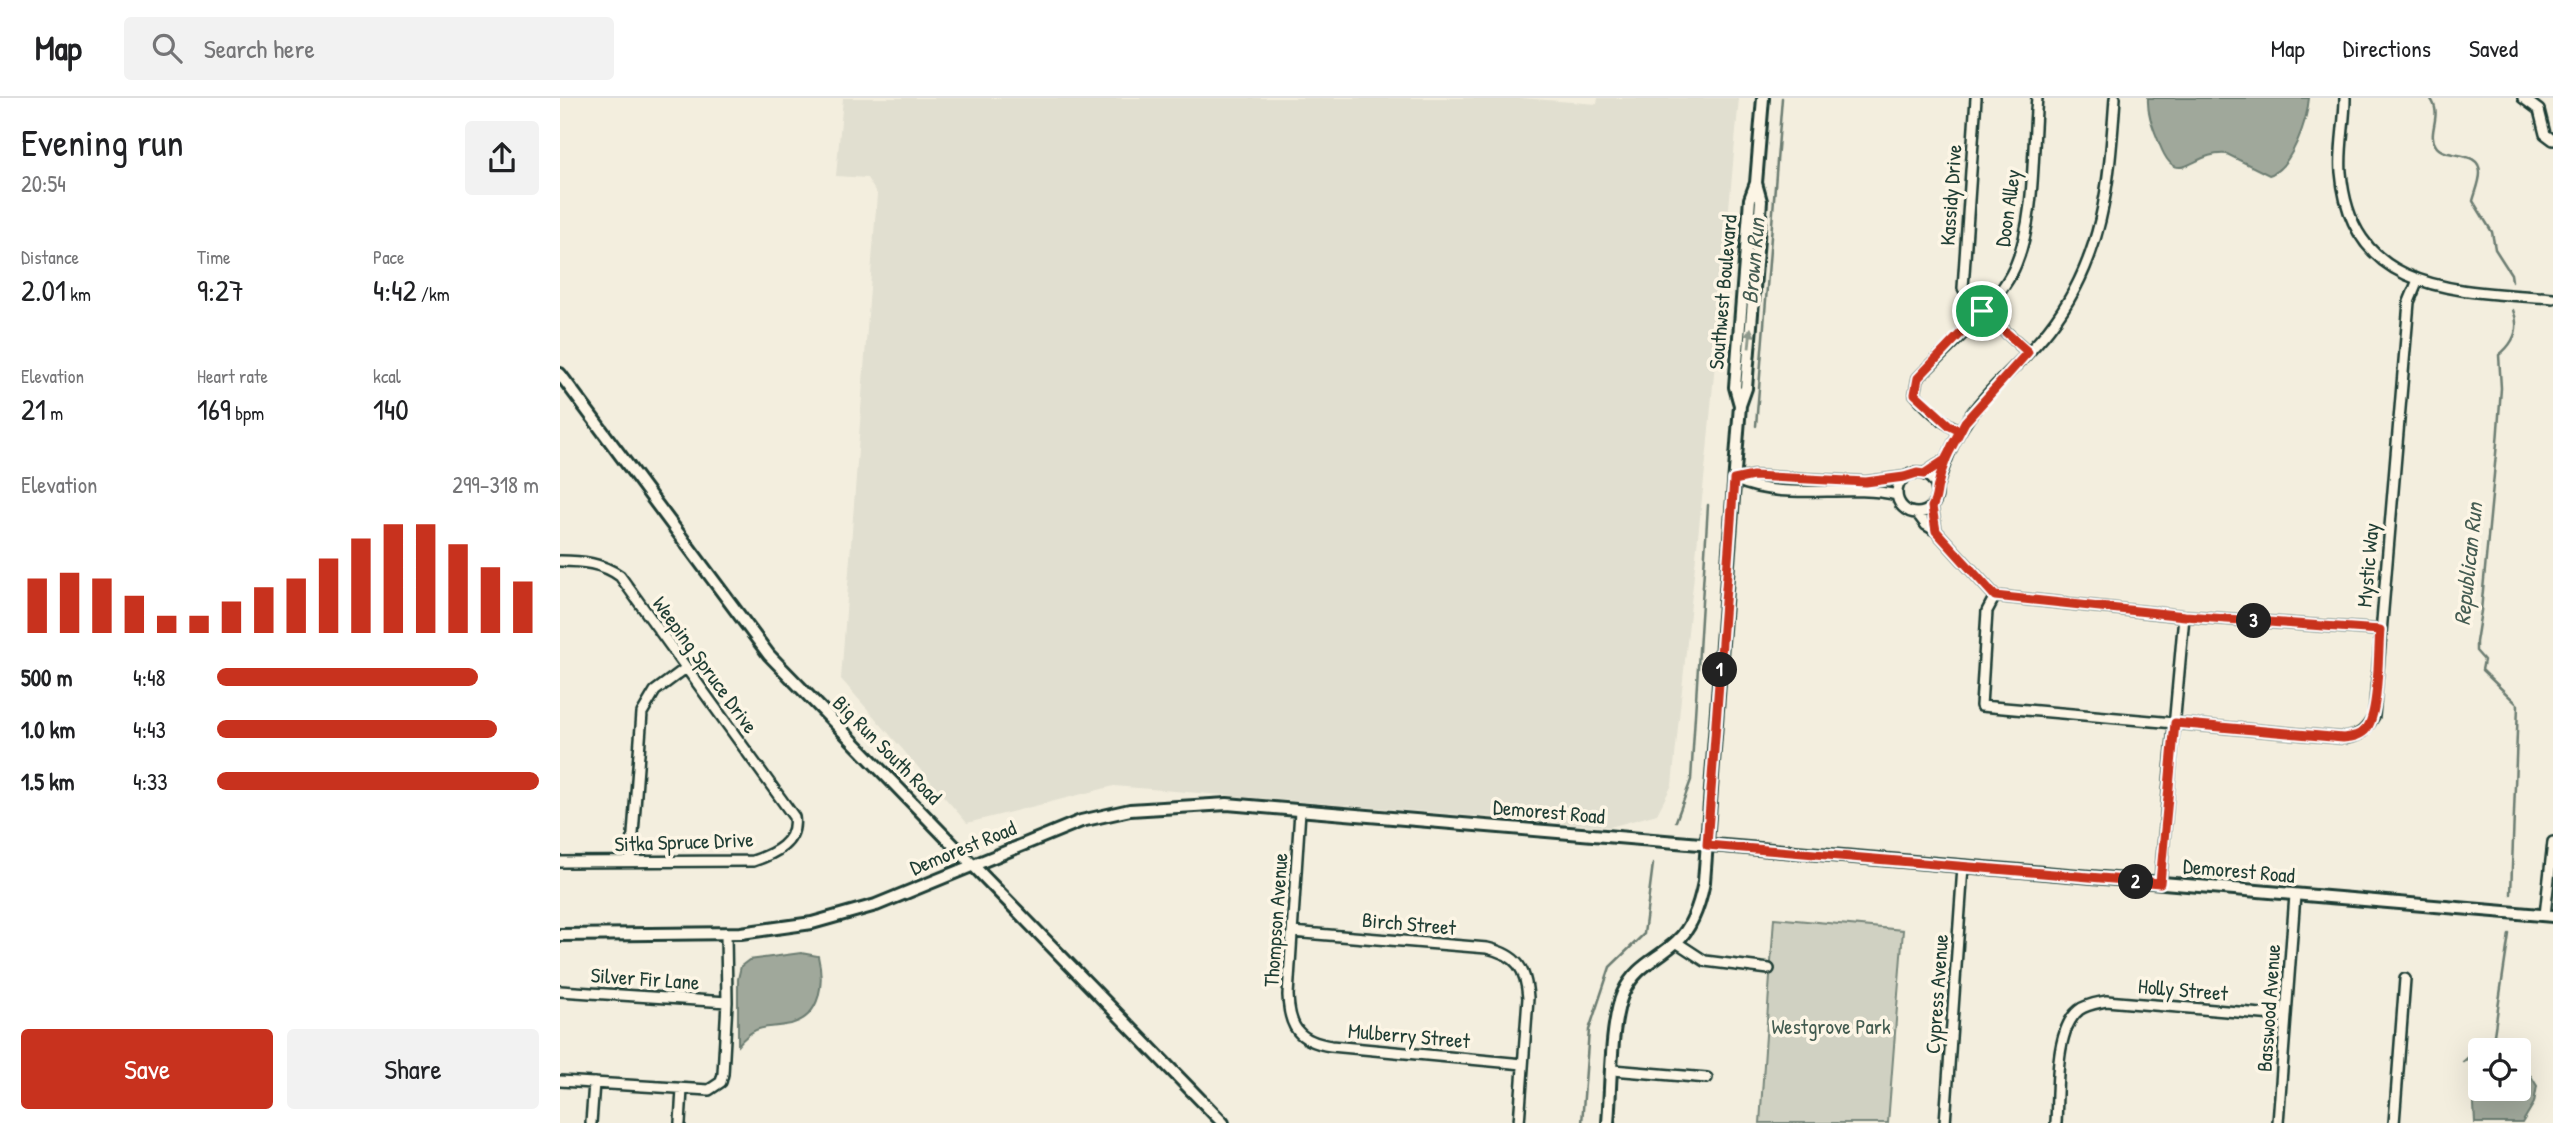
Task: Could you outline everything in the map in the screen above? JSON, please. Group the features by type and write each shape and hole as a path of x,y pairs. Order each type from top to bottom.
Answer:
{"street":[{"name":"Southwest Boulevard","path":"1608,1123 1616,1025 1623,994 1636,973 1676,942 1690,923 1704,882 1740,405 1735,387 1750,199 1756,183 1763,98"},
{"name":"Kassidy Drive","path":"1976,98 1964,288 1969,299 2028,352"},
{"name":"Doon Alley","path":"1960,431 1950,426 1920,400 1915,394 1915,386 1918,378 1982,311 2016,265 2024,239 2037,98"},
{"path":"1917,513 1932,507 1945,460 1965,422 2049,330 2072,295 2100,227 2110,169 2115,98"},
{"path":"2345,98 2341,173 2351,217 2364,241 2378,257 2418,280 2451,289 2553,298"},
{"path":"2523,98 2548,118 2545,134 2553,140"},
{"name":"Mystic Way","path":"1995,596 1987,611 1980,706 2355,737 2366,730 2374,716 2409,302 2418,280"},
{"name":"Big Run South Road","path":"560,374 764,649 1223,1123"},
{"path":"1924,474 1945,460"},
{"path":"1734,480 1753,476 1866,482 1917,473 1924,474 1937,488"},
{"path":"1904,477 1897,488 1902,507 1917,513 1936,531 1995,596 2185,616 2380,630"},
{"path":"1734,480 1753,488 1880,491 1897,495"},
{"path":"1932,507 1936,531"},
{"name":"Weeping Spruce Drive","path":"560,561 590,563 620,576 794,817 795,827"},
{"path":"2160,883 2185,616"},
{"path":"631,861 642,713 655,691 686,668"},
{"name":"Demorest Road","path":"560,935 726,933 811,923 876,905 1081,821 1130,810 1227,804 2549,916"},
{"name":"Thompson Avenue","path":"1296,1030 1289,1013 1300,811"},
{"name":"Sitka Spruce Drive","path":"560,862 752,861 786,844 795,827"},
{"path":"2549,916 2553,842"},
{"name":"Cypress Avenue","path":"1945,1123 1963,867"},
{"name":"Basswood Avenue","path":"2278,1123 2295,895"},
{"name":"Birch Street","path":"1293,932 1487,948 1507,954 1519,964 1528,998 1523,1064"},
{"path":"560,1081 709,1090 720,1082 723,1074 727,1002 726,933"},
{"path":"1676,942 1705,961 1769,969"},
{"path":"2394,1123 2404,979"},
{"name":"Silver Fir Lane","path":"560,991 727,1002"},
{"name":"Holly Street","path":"2056,1123 2061,1044 2067,1025 2079,1010 2091,1004 2106,1001 2286,1016"},
{"name":"Mulberry Street","path":"1296,1030 1311,1042 1320,1045 1523,1064"},
{"path":"1519,1123 1523,1064"},
{"path":"1613,1070 1707,1079"},
{"path":"591,1123 594,1083"},
{"path":"680,1123 682,1089"}],"shaded area":[{"path":"843,98 1521,98 1597,104 1598,98 1739,98 1707,451 1672,785 1657,814 1610,827 1114,786 967,823 841,679 877,194 867,178 836,176"},
{"path":"2148,98 2309,98 2297,142 2285,163 2269,175 2227,154 2214,154 2186,166 2172,164 2165,156 2154,130"},
{"path":"801,953 818,956 821,976 815,1006 801,1020 756,1030 738,1045 738,979 741,966 749,960"},
{"path":"2531,1076 2537,1086 2534,1103 2522,1123 2475,1123 2476,1101 2531,1101"}],"green space":[{"name":"Westgrove Park","path":"1774,918 1903,930 1888,1123 1760,1123"}],"waterway":[{"name":"Brown Run","path":"1756,426 1782,98"},
{"name":"Republican Run","path":"2430,98 2435,111 2433,141 2436,146 2447,153 2469,158 2479,166 2480,176 2473,201 2492,232 2495,249 2511,274 2512,281"},
{"name":"Republican Run","path":"2511,894 2518,705 2482,670 2484,660 2476,651 2476,642 2497,443 2501,388 2499,355 2509,346 2515,335 2513,310"},
{"name":"Brown Run","path":"1676,821 1691,780 1708,505"},
{"name":"Brown Run","path":"1582,1123 1589,1030 1610,967 1644,934 1653,864"},
{"name":"Republican Run","path":"2463,1062 2494,1035 2509,934"}],"route":[{"path":"1982,311 1918,378 1915,394 1950,426 1960,431 1945,460 1936,501 1932,507 1936,531 1995,596 2185,616 2380,630 2374,716 2366,730 2355,737 2343,738 2175,723 2160,883 1707,845 1734,480 1753,476 1866,482 1924,474 1945,460 1965,422 2028,352 1982,311"}]}
